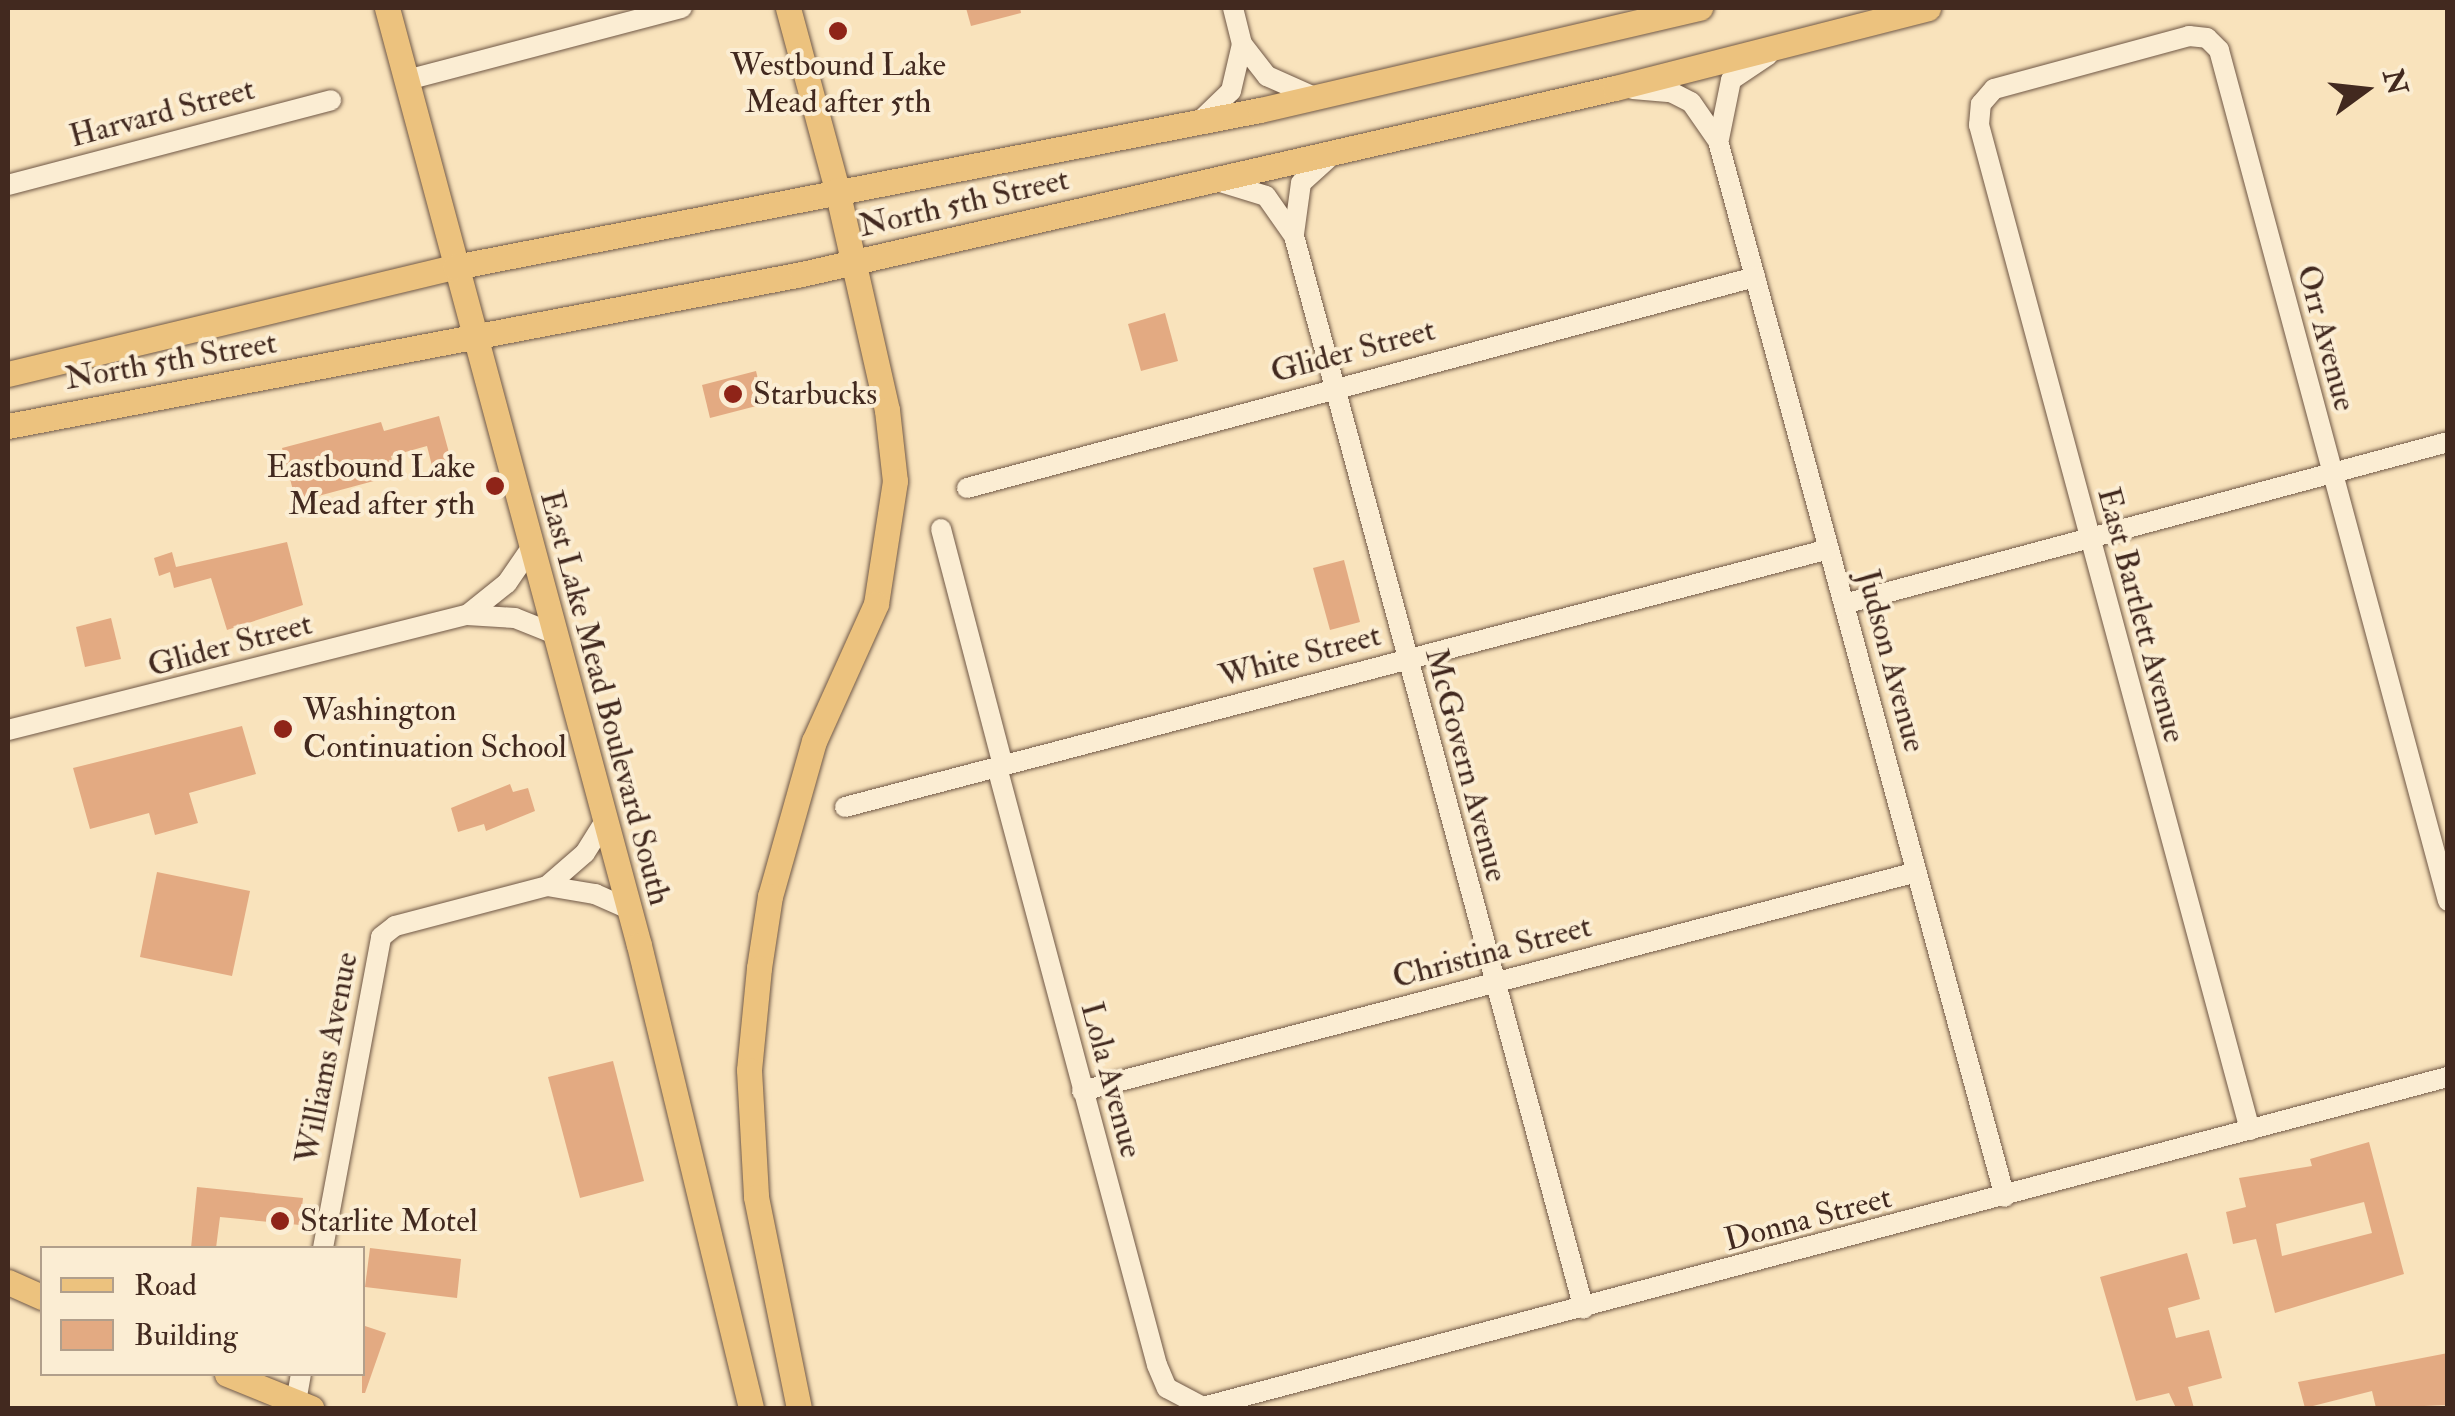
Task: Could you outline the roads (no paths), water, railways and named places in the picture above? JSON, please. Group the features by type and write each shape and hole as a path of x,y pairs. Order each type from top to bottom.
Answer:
{"main road":[{"name":"East Lake Mead Boulevard South","path":"388,8 472,340 628,909 751,1408"},
{"path":"788,8 837,190 887,410 895,481 890,541 876,604 814,741 770,896 748,1070 756,1197 799,1408"},
{"name":"North 5th Street","path":"8,374 455,268 1318,97 1700,8"},
{"name":"North 5th Street","path":"8,426 472,340 852,263 1616,88 1928,8"},
{"path":"8,1282 40,1296"},
{"path":"232,1376 303,1405"}],"street":[{"path":"407,80 682,8"},
{"path":"1232,8 1242,44 1275,82 1318,97"},
{"path":"1614,28 1645,8"},
{"name":"Orr Avenue","path":"1978,116 1994,89 2018,78 2189,36 2215,44 2448,902"},
{"name":"Judson Avenue","path":"1718,141 1731,80 1790,43"},
{"path":"1196,122 1231,91 1242,44"},
{"name":"Judson Avenue","path":"1616,88 1681,96 1701,111 1718,141 2005,1197"},
{"name":"Harvard Street","path":"8,185 331,100"},
{"name":"East Bartlett Avenue","path":"1978,116 2250,1130"},
{"name":"McGovern Avenue","path":"1294,236 1301,184 1337,153"},
{"name":"McGovern Avenue","path":"1207,179 1266,196 1294,236 1584,1310"},
{"name":"Glider Street","path":"968,488 1333,387 1755,277"},
{"path":"1844,604 2448,442"},
{"name":"Lola Avenue","path":"941,530 1082,1092 1157,1365 1167,1388 1182,1400"},
{"name":"Glider Street","path":"466,616 507,583 531,548"},
{"name":"White Street","path":"845,806 1829,549"},
{"name":"Glider Street","path":"8,730 466,616 515,618 555,634"},
{"path":"547,886 585,852 605,821"},
{"name":"Christina Street","path":"1082,1092 1917,872"},
{"path":"547,886 586,891 628,909"},
{"name":"Williams Avenue","path":"323,1246 381,937 396,926 547,886"},
{"name":"Donna Street","path":"1182,1400 1226,1404 2448,1077"},
{"path":"301,1376 303,1405"}],"place":[{"name":"Westbound Lake Mead after 5th","path":"838,31"},
{"name":"Starbucks","path":"733,394"},
{"name":"Eastbound Lake Mead after 5th","path":"495,486"},
{"name":"Washington Continuation School","path":"283,729"},
{"name":"Starlite Motel","path":"280,1221"}]}
